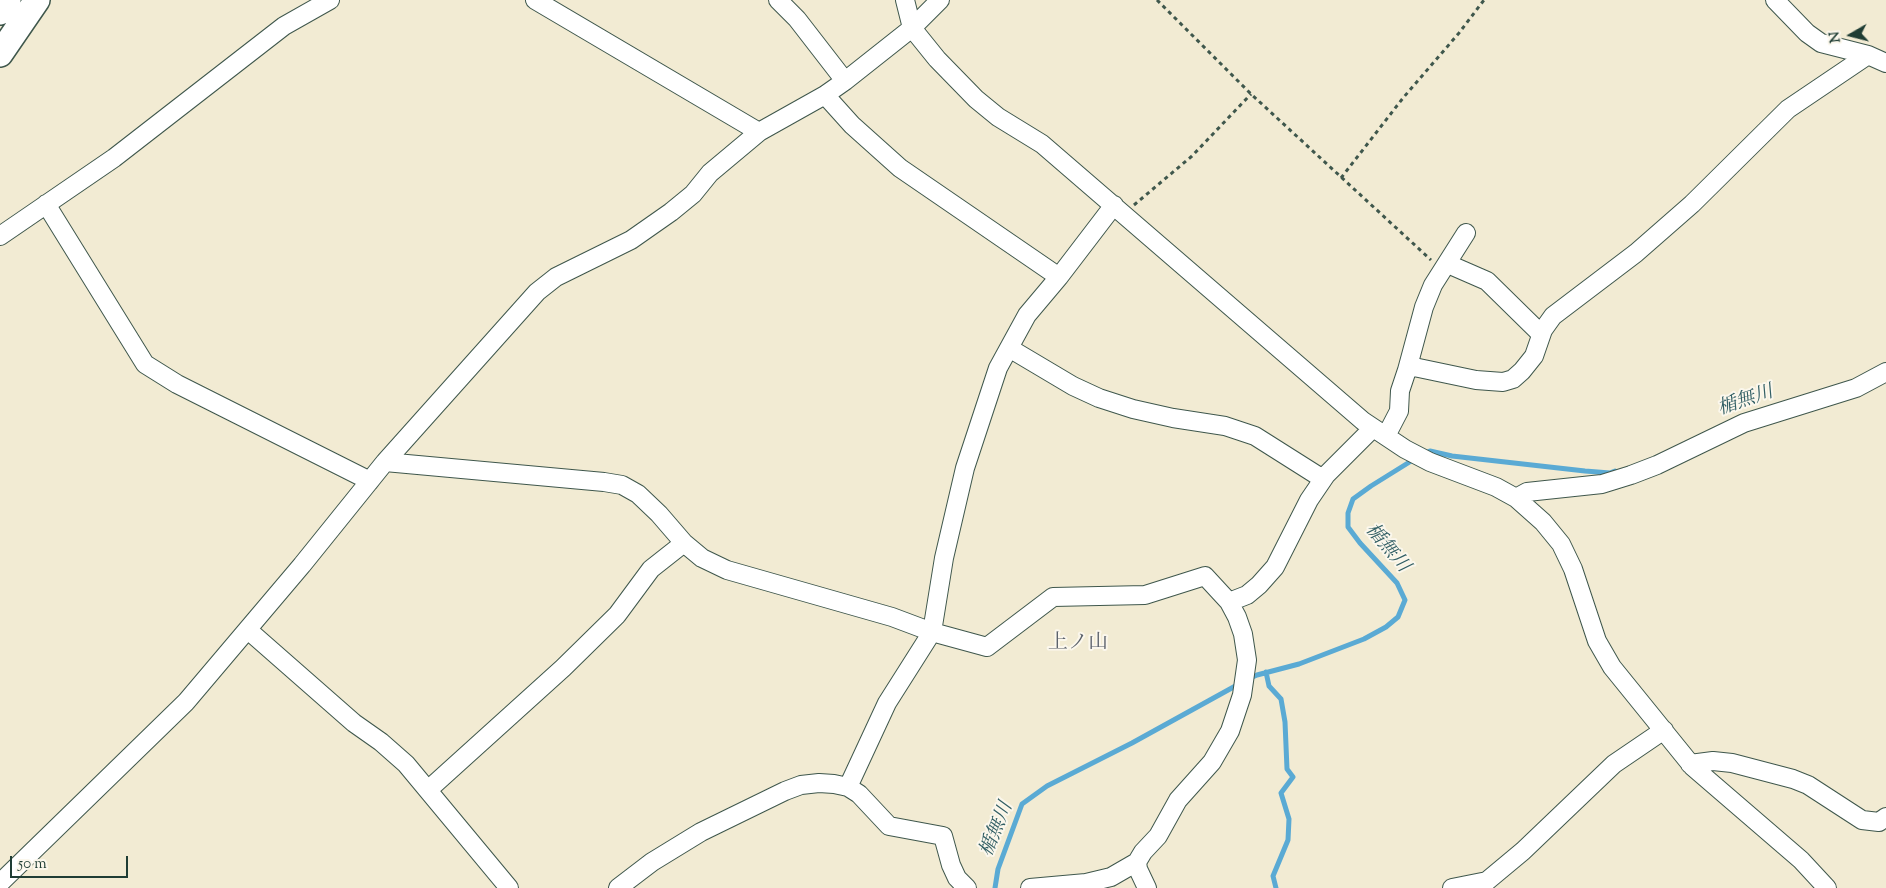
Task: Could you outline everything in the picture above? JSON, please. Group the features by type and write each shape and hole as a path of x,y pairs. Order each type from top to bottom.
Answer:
{"highway":[{"path":"0,12 8,0"},
{"path":"0,54 37,0"}],"street":[{"path":"0,236 114,158 284,26 330,0"},
{"path":"535,0 759,132"},
{"path":"778,0 797,18 844,81"},
{"path":"905,0 912,28 937,59 976,99 998,117 1042,144 1363,422 1405,449 1430,462 1496,488 1516,498 1544,522 1562,544 1573,569 1597,641 1612,666 1690,764 1801,860 1827,888"},
{"path":"0,883 186,702 248,630 385,462 537,292 556,277 631,240 671,212 693,194 710,173 759,132 825,95 912,28 940,0"},
{"path":"1775,0 1808,33 1821,43 1868,55 1886,63"},
{"path":"1407,370 1414,366 1476,380 1503,382 1513,379 1534,356 1541,334 1553,316 1636,252 1692,204 1788,109 1868,55"},
{"path":"825,95 852,126 900,168 1059,277"},
{"path":"46,204 145,364 178,384 370,481"},
{"path":"848,787 887,703 932,632 944,558 965,468 998,368 1027,315 1119,209"},
{"path":"1229,602 1247,595 1259,585 1275,567 1309,500 1324,479 1379,432 1399,411 1400,391 1424,306 1433,284 1466,233"},
{"path":"1445,267 1487,282 1541,334"},
{"path":"1009,348 1073,386 1099,398 1133,409 1173,418 1225,426 1255,436 1324,479"},
{"path":"1516,498 1527,492 1602,484 1631,475 1657,465 1744,423 1856,388 1886,372"},
{"path":"385,462 622,485 638,494 659,514 684,543 702,558 726,570 892,617 932,632 987,647 1053,597 1144,595 1205,576 1229,602 1237,617 1248,660 1242,695 1230,731 1212,762 1178,800 1158,836 1143,852 1137,862 1111,877 1086,883 1030,888"},
{"path":"428,790 563,668 617,615 651,569 684,543"},
{"path":"248,630 354,723 381,742 406,764 509,888"},
{"path":"1452,888 1487,881 1523,851 1614,764 1664,730"},
{"path":"1690,764 1712,761 1732,763 1793,779 1808,785 1862,820 1878,822 1886,816"},
{"path":"618,888 652,862 701,832 801,785 819,783 848,787 859,794 889,826 943,836 951,865 957,878 967,888"},
{"path":"1137,862 1138,869 1147,888"}],"path":[{"path":"1157,0 1252,94 1341,178 1445,267"},
{"path":"1341,178 1403,98 1459,33 1484,0"},
{"path":"1119,209 1192,156 1252,94"}],"waterway":[{"name":"楯無川","path":"1424,454 1430,451 1452,456 1585,471 1610,473 1615,471"},
{"name":"楯無川","path":"1248,679 1299,664 1364,639 1386,627 1398,617 1405,600 1397,583 1360,543 1348,527 1348,513 1353,499 1416,458"},
{"path":"1266,672 1269,686 1281,699 1285,722 1287,769 1293,777 1281,793 1289,819 1288,840 1273,876 1276,888"},
{"name":"楯無川","path":"995,888 998,869 1022,804 1047,786 1132,743 1239,684"}],"district":[{"name":"上ノ山","path":"1078,645"}]}
